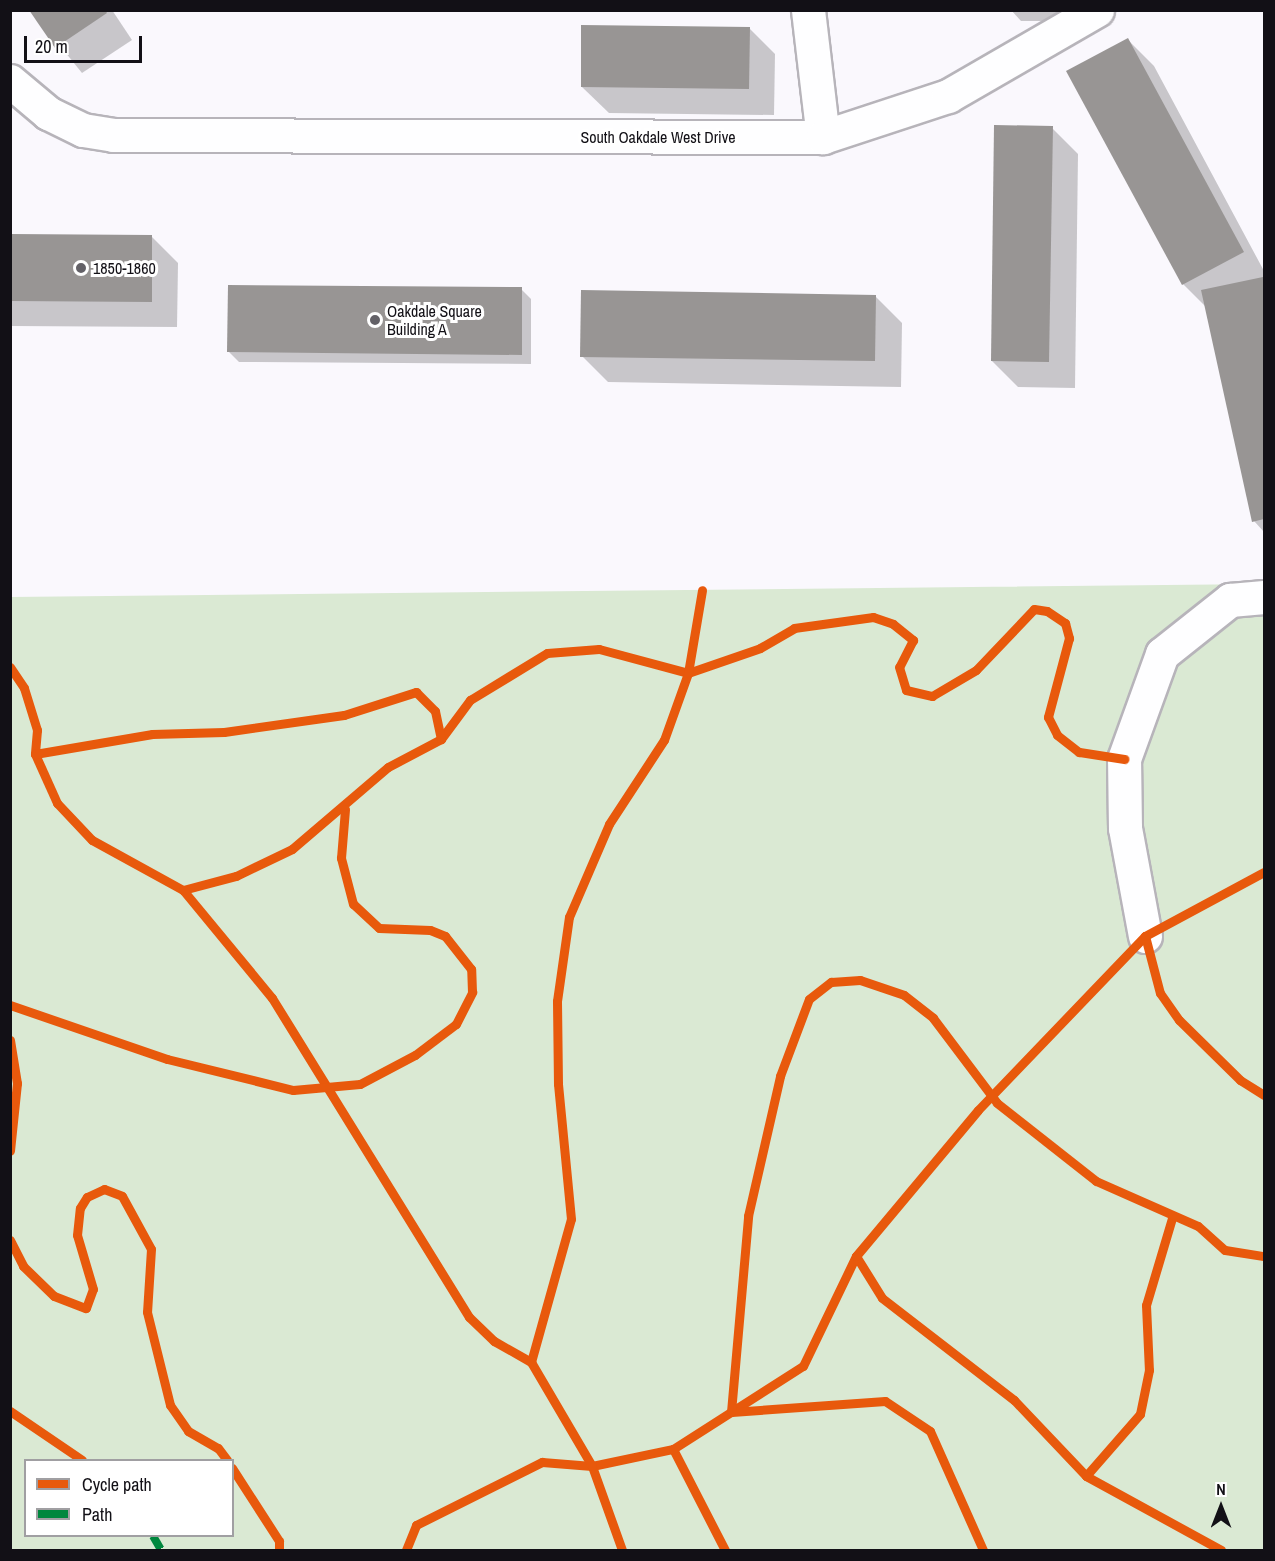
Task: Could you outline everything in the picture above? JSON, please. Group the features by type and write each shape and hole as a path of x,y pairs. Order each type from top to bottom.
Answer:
{"street":[{"path":"808,10 823,137"},
{"name":"South Oakdale West Drive","path":"11,83 48,113 83,130 189,135 823,137 948,96 1097,10"},
{"path":"1145,936 1125,828 1124,759 1162,654 1230,600 1264,597"}],"green space":[{"path":"1264,584 1264,1550 11,1550 10,597"}],"building":[{"path":"29,10 105,10 107,13 55,48"},
{"path":"581,25 750,27 749,89 581,87"},
{"path":"1128,38 1244,252 1182,285 1066,71"},
{"path":"994,125 1053,126 1049,362 991,361"},
{"name":"1850-1860","path":"10,234 152,235 152,302 10,301"},
{"path":"1263,277 1264,519 1252,522 1201,290"},
{"name":"Oakdale Square Building A","path":"228,285 522,287 522,355 227,352"},
{"path":"581,290 876,295 875,361 580,357"}],"marked path":[{"path":"154,1537 161,1550"}],"cycle path":[{"path":"622,1550 592,1466 531,1362 571,1219 558,1084 557,1001 569,917 609,824 664,740 688,673 702,590"},
{"path":"10,667 24,688 37,730 35,754 57,803 92,840 183,890 236,876 292,849 388,767 441,739 470,700 547,653 599,649 688,673 760,648 794,628 873,617 893,624 913,640 899,667 906,690 932,696 976,670 1034,609 1047,611 1065,623 1069,638 1048,717 1057,735 1079,752 1124,759"},
{"path":"35,754 152,734 224,732 344,715 416,692 435,711 441,739"},
{"path":"10,1005 167,1059 293,1090 360,1084 415,1055 456,1024 472,992 471,969 445,936 430,930 379,928 353,904 341,858 345,809"},
{"path":"406,1550 416,1525 542,1462 592,1466 673,1449 803,1366 856,1256 978,1110 1145,936 1264,872"},
{"path":"183,890 272,998 469,1317 494,1341 531,1362"},
{"path":"1145,936 1160,993 1179,1020 1240,1080 1264,1095"},
{"path":"983,1550 930,1431 885,1401 731,1412 748,1216 780,1076 809,999 831,982 860,980 904,995 933,1018 997,1103 1096,1181 1198,1226 1225,1250 1264,1256"},
{"path":"10,1040 17,1083 10,1151"},
{"path":"10,1240 23,1266 54,1296 86,1308 93,1289 77,1235 80,1208 87,1197 104,1189 122,1196 151,1249 147,1312 170,1405 188,1431 218,1448 226,1459"},
{"path":"1172,1218 1146,1305 1149,1370 1140,1414 1086,1476 1221,1550"},
{"path":"856,1256 882,1298 1014,1400 1086,1476"},
{"path":"10,1411 81,1459"},
{"path":"673,1449 725,1550"},
{"path":"234,1471 279,1541 279,1550"}],"place":[{"name":"1850-1860","path":"81,268"},
{"name":"Oakdale Square Building A","path":"375,320"}]}
